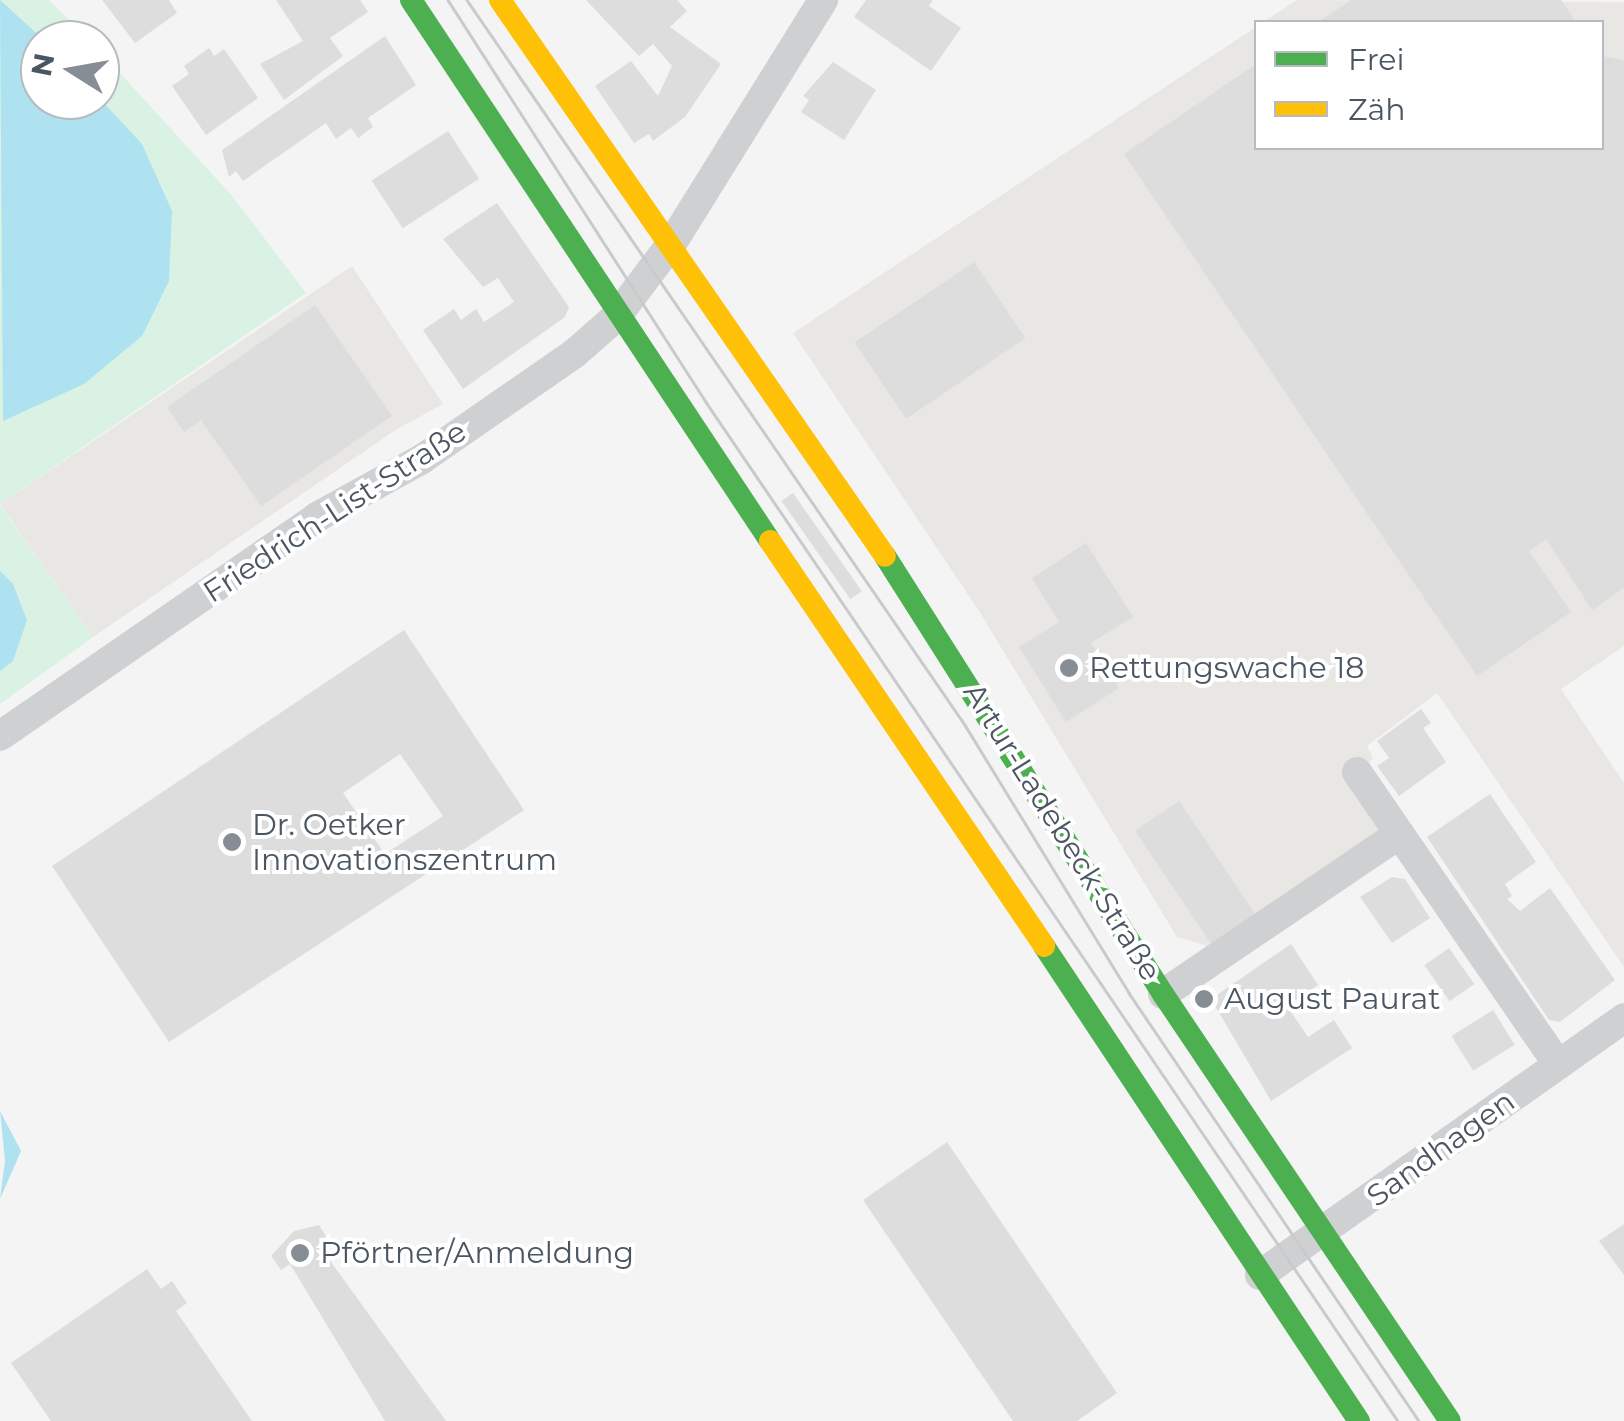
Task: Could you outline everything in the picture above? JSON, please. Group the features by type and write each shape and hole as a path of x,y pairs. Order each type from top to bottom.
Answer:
{"street":[{"path":"411,0 563,226 616,316 891,715 1359,1421"},
{"name":"Artur-Ladebeck-Straße","path":"500,0 672,243 914,598 1163,994 1450,1421"},
{"path":"616,316 672,243 823,0"},
{"name":"Friedrich-List-Straße","path":"0,736 317,517 422,460 575,353 616,316"},
{"path":"1356,772 1558,1065"},
{"path":"1163,994 1399,834"},
{"name":"Sandhagen","path":"1260,1276 1624,1018"}],"shaded area":[{"path":"1297,0 1624,2 1624,646 1561,689 1624,783 1624,967 1437,693 1367,746 1373,759 1351,774 1387,825 1211,947 1177,937 979,611 793,333 1254,28 1254,150 1604,150 1604,20 1266,20"},
{"path":"352,266 443,404 397,429 93,637 0,504"}],"green space":[{"path":"0,0 49,0 69,20 20,20 20,120 120,120 120,73 233,197 306,293 0,504"},
{"path":"0,505 93,637 0,704"}],"water":[{"path":"0,0 22,20 20,120 120,120 142,144 172,211 169,281 142,336 84,384 3,421"},
{"path":"0,571 13,584 27,620 13,661 0,671"},
{"path":"0,1111 21,1151 0,1199 5,1161"}],"building":[{"path":"102,0 169,0 177,13 135,43"},
{"path":"276,0 360,0 368,12 330,38 343,56 284,100 260,64 303,41"},
{"path":"586,0 677,0 687,11 670,27 721,64 685,117 653,141 649,134 634,143 595,86 631,61 658,96 672,66 653,44 639,56"},
{"path":"866,0 933,0 929,6 961,28 931,71 854,17"},
{"path":"1351,0 1561,0 1575,20 1321,20"},
{"path":"385,36 416,85 368,118 373,127 358,138 351,128 336,139 326,123 243,181 236,171 229,177 222,150"},
{"path":"209,48 214,56 224,49 258,98 206,135 172,86 189,74 184,66"},
{"path":"1604,56 1624,60 1624,588 1592,610 1546,539 1529,551 1571,612 1477,676 1124,154 1254,65 1254,150 1604,150"},
{"path":"833,62 876,90 844,140 801,112 809,100 803,96"},
{"path":"448,131 479,179 403,228 372,181"},
{"path":"497,203 569,307 565,317 463,389 423,330 454,309 461,320 476,309 484,322 514,302 498,278 483,287 443,239"},
{"path":"974,262 1025,338 906,419 855,343"},
{"path":"315,305 392,416 261,506 201,420 184,432 167,407"},
{"path":"793,493 862,591 850,599 782,501"},
{"path":"1086,543 1133,617 1091,643 1119,688 1066,722 1019,647 1059,622 1032,578"},
{"name":"Dr. Oetker Innovationszentrum","path":"404,630 524,810 169,1042 52,866","holes":["400,754 443,816 385,854 343,793"]},
{"path":"1421,709 1431,723 1423,728 1446,762 1399,796 1377,766 1389,758 1377,741"},
{"path":"1490,794 1536,862 1505,884 1512,896 1507,899 1520,911 1550,888 1615,980 1560,1022 1549,1020 1427,837"},
{"path":"1179,801 1255,914 1211,943 1135,831"},
{"path":"1392,877 1405,879 1430,918 1392,943 1360,897"},
{"path":"1291,944 1318,985 1287,1006 1308,1037 1334,1020 1352,1048 1271,1101 1211,999"},
{"path":"1449,948 1474,984 1450,1001 1424,965"},
{"path":"1493,1010 1515,1045 1473,1071 1451,1036"},
{"path":"947,1142 1117,1393 1077,1421 1013,1421 863,1200"},
{"path":"1624,1224 1624,1275 1599,1241"},
{"path":"319,1225 327,1238 318,1244 446,1421 385,1421 290,1264 281,1270 271,1256 294,1231"},
{"path":"147,1269 161,1289 172,1281 187,1303 176,1311 252,1421 51,1421 11,1363"}],"tram line":[{"path":"448,0 706,402 1398,1421"},
{"path":"467,0 965,725 1129,993 1419,1421"}],"traffic: fast":[{"path":"411,0 770,541"},
{"path":"885,556 1163,994 1450,1421"},
{"path":"1044,946 1359,1421"}],"traffic: slow":[{"path":"500,0 885,556"},
{"path":"770,541 1044,946"}],"place":[{"name":"Rettungswache 18","path":"1069,668"},
{"name":"Dr. Oetker Innovationszentrum","path":"232,842"},
{"name":"August Paurat","path":"1204,999"},
{"name":"Pförtner/Anmeldung","path":"300,1253"}]}
